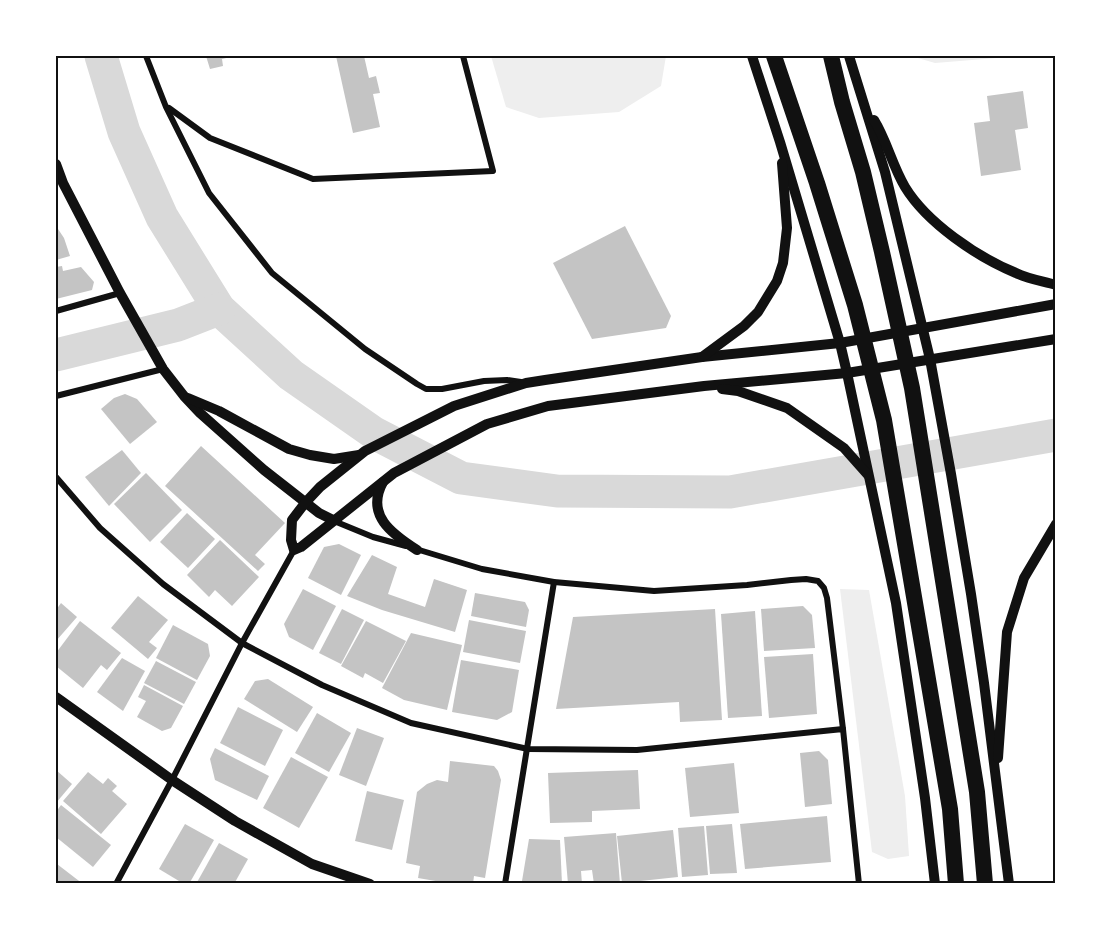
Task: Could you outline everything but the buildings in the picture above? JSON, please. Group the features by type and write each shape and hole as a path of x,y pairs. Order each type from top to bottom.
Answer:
{"highway":[{"path":"774,56 855,305 884,420 950,809 956,884"},
{"path":"831,56 863,172 912,388 977,792 985,884"}],"street":[{"path":"146,56 166,107 209,193 272,273 365,349 426,388 442,389 484,381 507,380 526,383"},
{"path":"166,107 210,138 313,179 493,171 463,56"},
{"path":"752,56 780,142 847,373 896,603 925,798 935,884"},
{"path":"849,56 885,172 930,360 970,594 1009,884"},
{"path":"865,108 885,140 896,171 909,192 949,234 984,258 1017,274 1056,285"},
{"path":"702,357 744,326 758,312 777,281 783,263 787,228 780,142"},
{"path":"56,164 63,183 120,293 163,369 200,413 256,463 319,513 373,537 417,550 482,569 554,582 654,591 791,580 818,580 827,598 859,884"},
{"path":"56,311 120,293"},
{"path":"294,550 291,540 292,520 320,487 362,453 454,406 526,383 702,357 840,343 1056,304"},
{"path":"116,884 242,643 294,550 316,536 394,473 487,424 548,406 847,373 1056,339"},
{"path":"56,396 163,369"},
{"path":"704,387 738,391 787,408 844,448 870,478"},
{"path":"184,396 219,411 289,449 334,459 362,453"},
{"path":"56,477 100,528 164,584 242,643 322,685 411,723 528,750 637,750 843,729"},
{"path":"384,481 379,490 377,502 379,516 399,538 417,550"},
{"path":"996,782 1007,632 1024,578 1056,524"},
{"path":"505,884 554,582"},
{"path":"56,696 172,780 235,821 312,864 370,884"}],"shaded area":[{"path":"491,56 666,56 661,86 619,112 539,118 506,107"},
{"path":"911,56 1021,56 935,63"},
{"path":"840,589 869,590 905,796 909,856 888,859 872,852"}],"waterway":[{"path":"101,56 124,132 162,217 219,309 291,375 374,433 461,478 557,491 730,492 1056,435"},
{"path":"56,355 178,325 219,309"}]}
